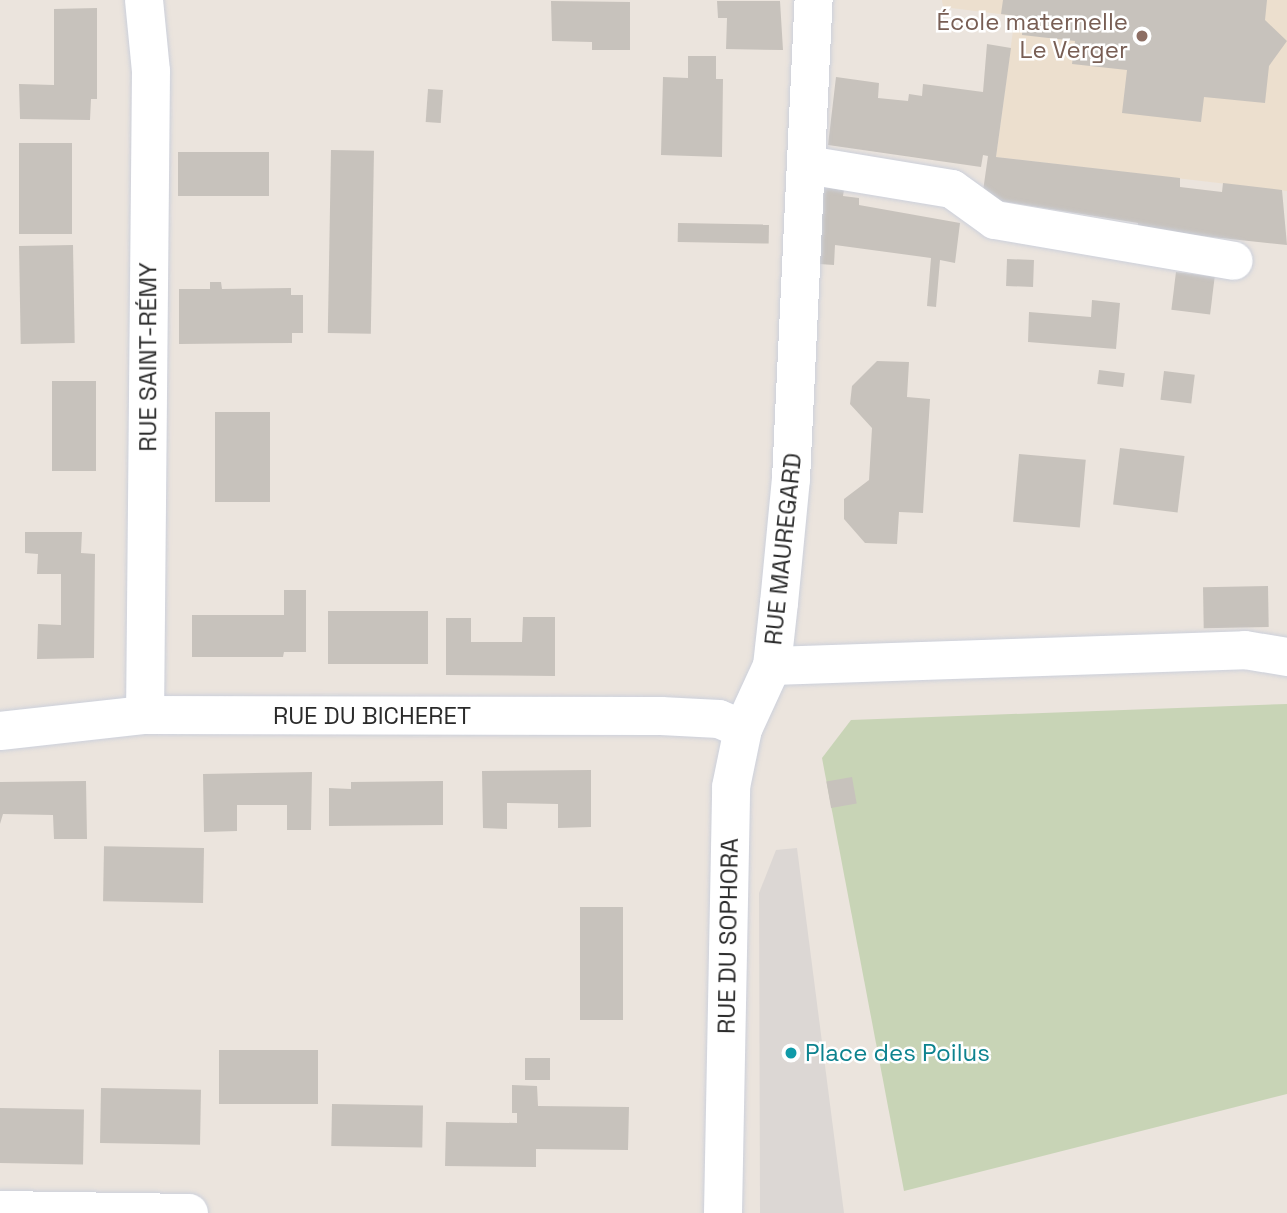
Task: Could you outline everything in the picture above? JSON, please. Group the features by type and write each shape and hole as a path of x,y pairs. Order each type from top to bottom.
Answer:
{"street":[{"name":"RUE SAINT-RÉMY","path":"144,0 150,71 145,715"},
{"name":"RUE MAUREGARD","path":"814,0 791,479 772,666 1245,650 1287,657"},
{"path":"807,166 952,189 995,220 1234,261"},
{"name":"RUE DU SOPHORA","path":"723,1213 731,787 743,729 772,666"},
{"name":"RUE DU BICHERET","path":"0,731 145,715 661,716 719,719 743,729"},
{"path":"0,1210 189,1213"}],"shaded area":[{"path":"942,0 1287,0 1287,191 996,157 1015,16 943,7"},
{"name":"Place des Poilus","path":"797,848 844,1213 760,1213 759,893 776,850"}],"green space":[{"path":"1287,704 1287,1094 904,1191 822,758 851,720"}],"building":[{"path":"1003,0 1267,0 1265,20 1287,41 1269,66 1265,103 1204,97 1201,122 1122,113 1127,70 1072,64 1075,41 1022,35 1023,17 1001,14"},
{"path":"551,1 630,2 630,50 592,50 592,42 552,41"},
{"path":"717,1 780,1 783,50 726,49 727,18 718,18"},
{"path":"97,8 97,99 91,99 90,120 20,119 19,84 54,85 54,9"},
{"path":"987,44 1011,48 996,157 1180,178 1180,187 1222,192 1223,183 1282,190 1287,245 1138,229 1138,223 982,198 988,156 983,155 981,167 828,145 836,77 879,83 878,98 908,101 909,94 922,96 923,84 983,92"},
{"path":"688,56 716,56 716,79 723,79 722,157 661,155 663,77 688,78"},
{"path":"428,89 443,90 441,123 426,122"},
{"path":"19,143 72,143 72,234 19,234"},
{"path":"331,150 374,151 371,334 328,333"},
{"path":"178,152 269,152 269,196 178,196"},
{"path":"824,187 844,190 843,196 859,198 859,205 960,223 955,263 940,260 936,307 927,306 931,258 835,245 834,265 819,264"},
{"path":"678,223 769,225 769,244 678,242"},
{"path":"73,245 75,343 21,344 19,246"},
{"path":"1007,259 1034,260 1033,287 1006,286"},
{"path":"1176,272 1215,277 1210,314 1171,310"},
{"path":"210,282 221,282 222,289 291,288 291,295 303,295 303,333 292,333 292,343 179,344 179,289 210,289"},
{"path":"1092,300 1120,303 1116,349 1028,342 1029,312 1091,317"},
{"path":"877,361 909,362 907,397 930,399 923,513 899,512 897,544 865,543 844,519 844,499 869,480 872,428 850,404 852,386"},
{"path":"1099,370 1125,373 1123,387 1097,384"},
{"path":"1164,371 1195,375 1191,404 1160,400"},
{"path":"52,381 96,381 96,471 52,471"},
{"path":"215,412 270,412 270,502 215,502"},
{"path":"1120,448 1185,456 1178,512 1113,505"},
{"path":"1019,454 1086,460 1080,528 1013,522"},
{"path":"25,532 82,532 81,553 95,554 94,658 37,659 38,624 61,625 61,574 37,574 38,554 25,553"},
{"path":"1268,586 1269,627 1204,628 1203,587"},
{"path":"284,590 306,590 306,652 284,652 283,657 192,657 192,615 284,615"},
{"path":"328,611 428,611 428,664 328,664"},
{"path":"523,617 555,617 555,676 446,675 446,618 471,618 471,642 522,642"},
{"path":"591,770 591,827 558,828 558,804 507,803 507,829 483,828 482,771"},
{"path":"312,772 311,830 287,830 287,805 237,805 237,831 204,832 203,774"},
{"path":"852,777 857,804 831,808 826,782"},
{"path":"86,781 87,839 54,839 53,815 3,814 0,824 0,782"},
{"path":"443,781 443,825 329,826 329,788 351,789 351,782"},
{"path":"104,846 204,848 203,903 103,901"},
{"path":"580,907 623,907 623,1020 580,1020"},
{"path":"219,1050 318,1050 318,1104 219,1104"},
{"path":"525,1058 550,1058 550,1080 525,1080"},
{"path":"512,1085 537,1086 538,1106 629,1107 628,1150 536,1149 536,1167 445,1166 446,1122 517,1123 517,1113 512,1113"},
{"path":"101,1088 201,1090 200,1145 100,1143"},
{"path":"332,1104 423,1106 422,1148 331,1146"},
{"path":"0,1108 84,1109 83,1164 0,1163"}],"place":[{"name":"École maternelle Le Verger","path":"1142,36"},
{"name":"Place des Poilus","path":"791,1053"}]}
